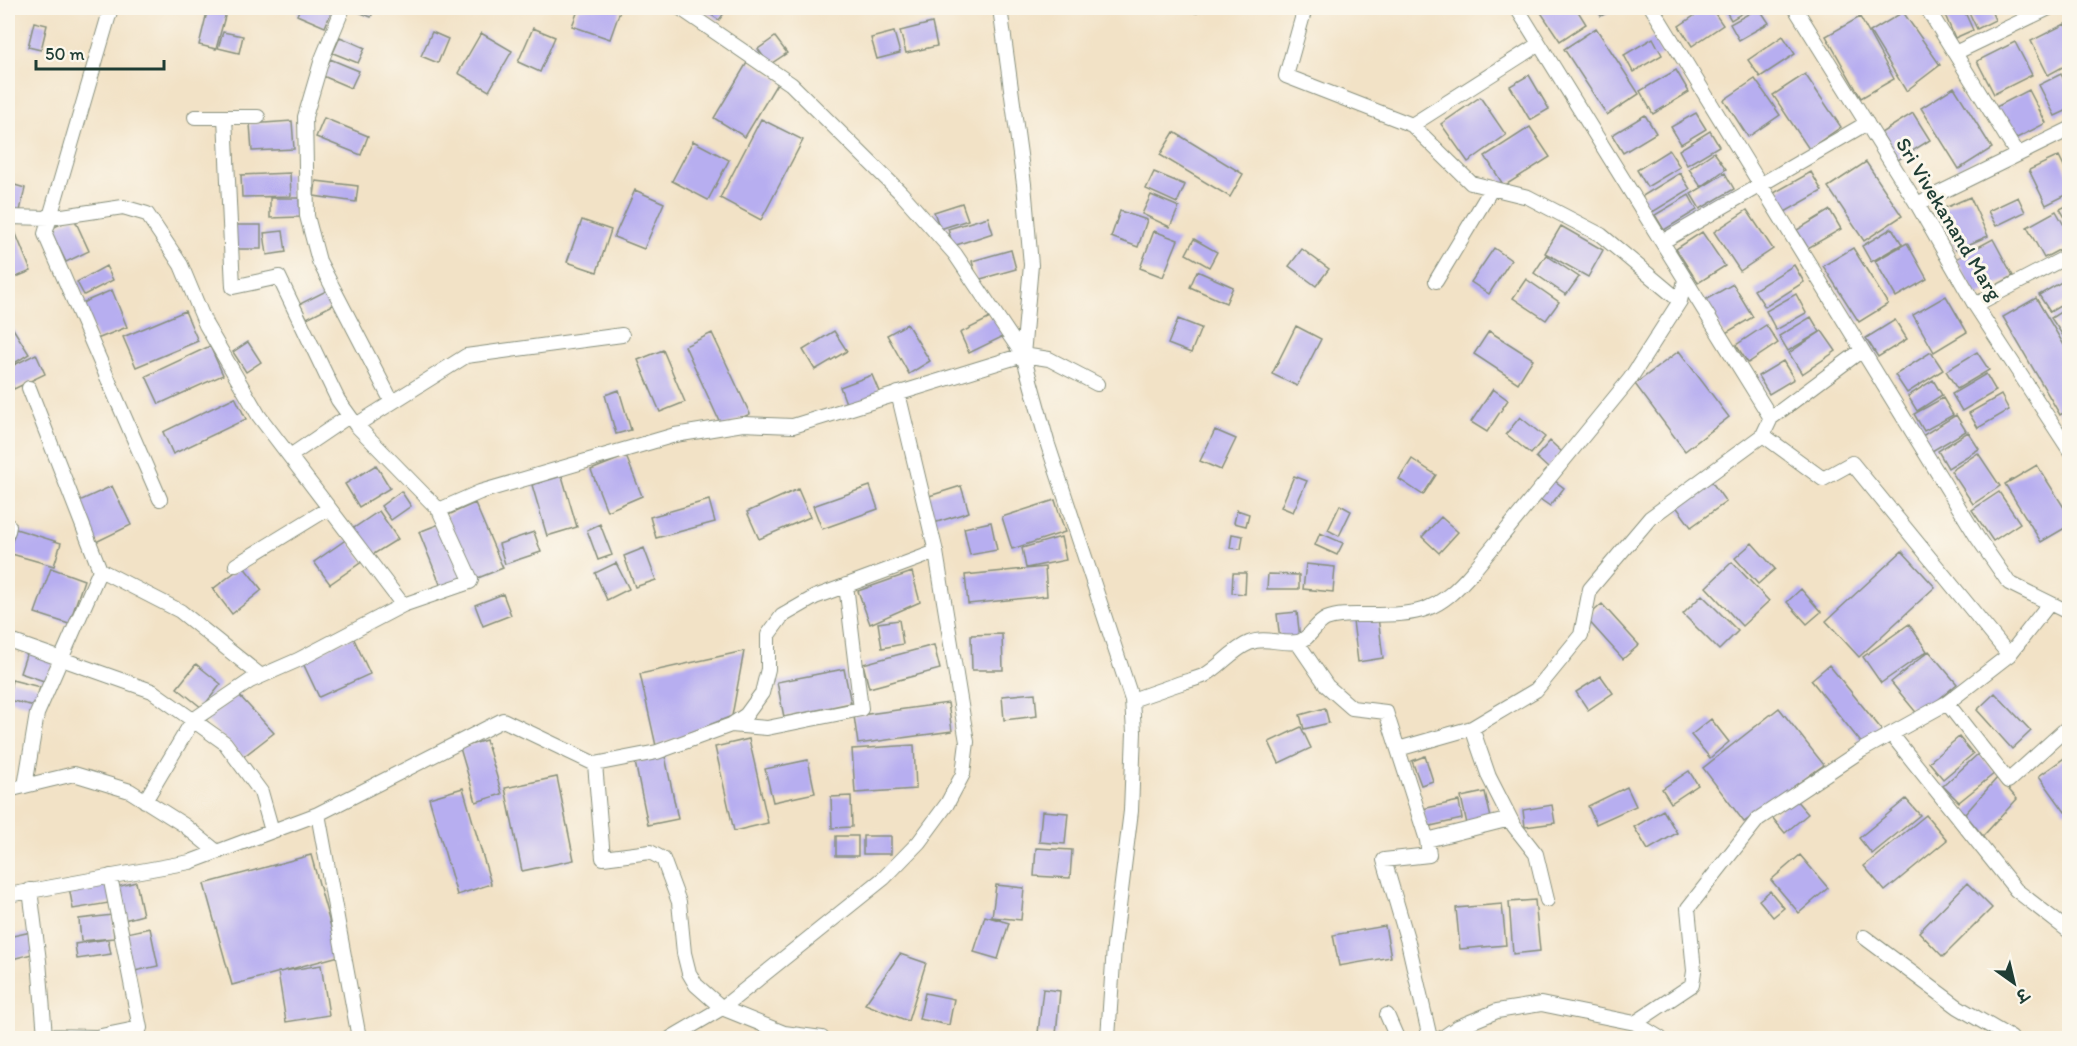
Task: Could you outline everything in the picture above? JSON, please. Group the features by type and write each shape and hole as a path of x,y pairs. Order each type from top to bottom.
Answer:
{"street":[{"path":"111,8 45,234 159,498"},
{"path":"343,8 322,58 305,117 307,216 319,261 392,402"},
{"path":"680,8 791,84 901,193 955,254 1023,355 1048,445 1132,700 1134,732 1131,811 1114,947 1108,1038"},
{"path":"1000,8 1024,184 1031,265 1023,355"},
{"path":"1305,8 1286,76 1412,125 1471,183 1528,197 1601,235 1680,301"},
{"path":"1517,8 1771,418"},
{"path":"1652,8 1977,537 2009,583 2070,613"},
{"name":"Sri Vivekanand Marg","path":"1795,8 1917,204 1975,305 2070,451"},
{"path":"1927,8 2017,154"},
{"path":"1955,53 2049,8"},
{"path":"1412,125 1539,44"},
{"path":"195,117 258,117"},
{"path":"145,801 193,720 250,681 298,660 403,605 471,581 439,510 353,421 338,400 279,277 233,286 225,117"},
{"path":"1662,242 1867,123"},
{"path":"1917,204 2070,129"},
{"path":"1436,281 1492,188"},
{"path":"8,217 49,218 123,207 147,214 181,265 206,325 259,416 403,605"},
{"path":"1975,305 2070,255"},
{"path":"1132,700 1204,676 1251,642 1270,639 1297,642 1303,640 1326,619 1343,615 1405,615 1422,611 1448,597 1474,570 1630,379 1680,301 1686,280"},
{"path":"290,456 392,402 466,356 622,335"},
{"path":"1398,749 1472,728 1536,690 1581,635 1590,589 1650,518 1763,435 1771,418 1862,350"},
{"path":"439,510 480,492 675,435 743,424 793,426 1023,355 1049,359 1097,384"},
{"path":"29,388 100,570 180,611 261,676"},
{"path":"671,1038 722,1008 884,878 919,842 947,804 963,774 967,742 936,552 898,393"},
{"path":"1763,435 1823,479 1851,463 2009,655"},
{"path":"236,565 329,508"},
{"path":"8,894 190,862 318,814 503,720 594,764 657,752 731,725 746,715 762,693 768,669 768,635 782,616 815,597 936,552"},
{"path":"25,786 37,714 100,570"},
{"path":"731,725 767,728 861,709 846,585"},
{"path":"1635,1023 1692,985 1694,971 1688,908 1758,819 1862,750 1947,703 2009,655 2049,604"},
{"path":"8,640 152,691 225,743 261,792 272,831"},
{"path":"1297,642 1327,686 1352,708 1386,712 1430,855 1384,860 1408,942 1430,1038"},
{"path":"1947,703 2008,781 2068,727 2070,729"},
{"path":"1472,728 1490,777 1510,819 1536,854 1547,900"},
{"path":"1892,735 2016,890 2070,932"},
{"path":"594,764 603,858 650,852 663,859 679,902 684,953 689,973 696,985 722,1008 784,1033 822,1038"},
{"path":"8,790 74,774 130,791 184,825 217,852"},
{"path":"318,814 359,1038"},
{"path":"1427,840 1510,819"},
{"path":"30,890 45,1037 96,1037 140,1028 110,876"},
{"path":"1864,937 1958,1007 2011,1038"},
{"path":"1442,1038 1458,1028 1497,1011 1541,1004 1635,1023 1660,1038"},
{"path":"1387,1015 1397,1038"}],"building":[{"path":"208,8 227,9 216,49 199,45"},
{"path":"300,8 333,8 325,27 297,15"},
{"path":"349,8 375,8 371,17"},
{"path":"579,8 621,8 610,39 572,26"},
{"path":"701,8 728,8 719,20"},
{"path":"1177,8 1198,8 1197,13"},
{"path":"1538,8 1576,8 1586,24 1560,41"},
{"path":"1596,8 1616,8 1601,16"},
{"path":"1706,8 1711,8 1723,25 1692,46 1679,26"},
{"path":"1724,8 1751,8 1731,20"},
{"path":"1759,8 1769,23 1739,40 1730,24"},
{"path":"1942,8 1963,8 1973,30 1955,38"},
{"path":"1967,8 1990,8 1995,20 1977,29"},
{"path":"1903,12 1940,65 1906,91 1870,32"},
{"path":"1860,17 1894,79 1861,98 1826,36"},
{"path":"34,22 47,25 41,50 28,47"},
{"path":"932,23 937,46 906,53 900,31"},
{"path":"2065,24 2070,33 2070,63 2048,75 2031,41"},
{"path":"533,28 555,37 540,72 518,62"},
{"path":"1596,28 1639,94 1607,115 1564,49"},
{"path":"223,32 243,36 239,53 218,48"},
{"path":"432,32 448,39 438,63 421,56"},
{"path":"894,32 900,53 877,59 871,38"},
{"path":"481,33 512,51 489,91 458,73"},
{"path":"1783,36 1795,54 1760,77 1748,60"},
{"path":"340,37 365,48 358,63 333,53"},
{"path":"775,37 787,53 769,65 758,49"},
{"path":"1653,38 1662,55 1633,72 1624,55"},
{"path":"2015,42 2032,75 1994,94 1977,61"},
{"path":"330,59 359,71 351,88 323,76"},
{"path":"748,61 779,80 745,137 714,118"},
{"path":"1676,70 1689,92 1653,114 1640,91"},
{"path":"1805,74 1841,127 1809,149 1773,95"},
{"path":"2061,74 2070,92 2070,109 2055,116 2039,85"},
{"path":"1529,75 1549,109 1530,120 1510,86"},
{"path":"1755,79 1780,115 1748,137 1724,100"},
{"path":"1954,87 1992,148 1959,169 1921,108"},
{"path":"2029,90 2046,123 2011,141 1994,108"},
{"path":"1480,97 1506,135 1468,162 1441,124"},
{"path":"1696,113 1706,129 1681,144 1671,127"},
{"path":"1913,113 1930,140 1898,160 1881,133"},
{"path":"1645,115 1656,133 1623,153 1612,135"},
{"path":"324,118 368,136 361,155 316,137"},
{"path":"761,119 803,140 761,220 720,198"},
{"path":"292,121 294,149 252,151 250,124"},
{"path":"1530,127 1550,157 1504,186 1485,156"},
{"path":"1710,131 1719,146 1687,165 1679,150"},
{"path":"1174,132 1243,174 1230,197 1160,155"},
{"path":"693,141 729,160 708,200 672,181"},
{"path":"1669,150 1680,167 1647,187 1637,170"},
{"path":"1714,152 1726,169 1701,187 1689,169"},
{"path":"2059,156 2070,178 2070,193 2046,205 2029,170"},
{"path":"1866,162 1902,216 1864,241 1828,187"},
{"path":"1154,172 1185,185 1177,203 1146,189"},
{"path":"1811,172 1822,191 1785,212 1774,193"},
{"path":"290,173 291,196 242,197 241,175"},
{"path":"1680,173 1690,189 1651,213 1641,197"},
{"path":"1725,173 1734,189 1700,209 1691,194"},
{"path":"316,181 358,186 356,202 314,196"},
{"path":"8,183 25,188 19,216 8,214"},
{"path":"635,190 664,203 644,249 614,237"},
{"path":"1151,195 1179,207 1170,227 1142,214"},
{"path":"1689,195 1697,210 1664,230 1655,215"},
{"path":"1970,197 1988,236 1956,250 1938,211"},
{"path":"2018,197 2025,212 1996,226 1988,211"},
{"path":"270,198 299,198 300,217 270,218"},
{"path":"962,203 968,220 940,229 934,212"},
{"path":"2070,204 2070,226 2060,209"},
{"path":"1747,210 1773,249 1740,271 1714,232"},
{"path":"1830,210 1841,229 1808,248 1797,230"},
{"path":"1120,211 1147,220 1138,247 1111,237"},
{"path":"2056,211 2070,236 2070,244 2044,258 2027,227"},
{"path":"988,217 993,233 953,246 948,229"},
{"path":"74,218 89,251 66,262 50,229"},
{"path":"582,220 611,230 597,272 567,262"},
{"path":"12,224 31,271 9,280 8,226"},
{"path":"233,225 261,225 261,249 234,249"},
{"path":"1561,226 1603,250 1588,277 1545,253"},
{"path":"1892,228 1902,244 1871,262 1862,246"},
{"path":"283,231 286,252 267,255 264,233"},
{"path":"1154,231 1178,240 1163,277 1140,268"},
{"path":"1702,232 1725,266 1698,283 1676,249"},
{"path":"1194,239 1217,252 1209,267 1186,254"},
{"path":"1993,239 2013,276 1977,296 1956,259"},
{"path":"1907,243 1927,279 1896,297 1875,261"},
{"path":"1494,248 1511,260 1489,294 1471,282"},
{"path":"1853,248 1888,304 1859,322 1823,266"},
{"path":"1302,249 1329,269 1316,286 1289,266"},
{"path":"1011,250 1016,269 977,280 972,261"},
{"path":"1546,255 1579,277 1566,295 1534,273"},
{"path":"1794,265 1804,282 1765,307 1754,290"},
{"path":"106,266 113,280 84,295 77,282"},
{"path":"1197,271 1233,287 1226,303 1190,287"},
{"path":"2070,277 2070,300 2050,312 2039,295"},
{"path":"1526,279 1559,302 1546,320 1513,298"},
{"path":"1733,284 1753,317 1724,334 1705,300"},
{"path":"330,289 337,303 307,318 300,304"},
{"path":"112,290 127,327 97,339 82,303"},
{"path":"1796,294 1806,313 1776,330 1766,311"},
{"path":"1946,296 1967,332 1934,352 1913,315"},
{"path":"2036,298 2070,355 2070,409 2060,415 2003,317"},
{"path":"2070,306 2070,346 2051,318"},
{"path":"185,311 198,341 136,367 123,337"},
{"path":"994,316 1004,336 969,353 960,333"},
{"path":"1811,317 1820,332 1788,351 1779,336"},
{"path":"1178,319 1201,328 1191,353 1168,344"},
{"path":"1895,320 1907,339 1878,357 1866,338"},
{"path":"907,324 930,361 909,374 887,335"},
{"path":"1766,325 1778,343 1748,363 1736,345"},
{"path":"1296,326 1321,339 1297,386 1272,374"},
{"path":"12,327 29,354 13,364 8,355 8,330"},
{"path":"834,331 847,351 815,370 803,350"},
{"path":"1489,331 1533,359 1518,383 1474,354"},
{"path":"1822,331 1836,351 1802,374 1789,353"},
{"path":"712,333 750,414 722,427 685,346"},
{"path":"248,342 261,362 246,372 233,352"},
{"path":"210,346 223,375 159,404 146,376"},
{"path":"663,350 685,402 660,412 638,360"},
{"path":"1679,351 1729,417 1685,451 1635,384"},
{"path":"1931,352 1943,370 1907,393 1895,375"},
{"path":"1977,352 1989,370 1957,389 1946,371"},
{"path":"36,354 45,374 14,389 8,375 8,368"},
{"path":"1783,361 1794,379 1769,394 1758,376"},
{"path":"1986,374 1996,391 1962,411 1952,394"},
{"path":"872,375 880,394 847,406 840,387"},
{"path":"1933,380 1942,395 1917,411 1908,396"},
{"path":"1493,389 1508,400 1487,432 1471,422"},
{"path":"619,390 631,430 616,434 605,395"},
{"path":"2001,395 2009,410 1978,428 1969,413"},
{"path":"235,397 246,419 173,454 163,432"},
{"path":"1943,398 1953,415 1924,431 1914,414"},
{"path":"1956,415 1966,431 1932,451 1922,436"},
{"path":"1520,417 1545,437 1531,454 1506,434"},
{"path":"1215,430 1236,439 1221,470 1200,461"},
{"path":"1968,432 1979,449 1948,468 1938,451"},
{"path":"1550,441 1562,452 1548,468 1536,457"},
{"path":"1978,453 2000,486 1973,504 1951,471"},
{"path":"626,456 642,496 607,511 591,470"},
{"path":"1412,459 1436,475 1423,495 1399,479"},
{"path":"376,465 390,488 359,507 345,484"},
{"path":"2037,465 2070,517 2070,525 2041,542 2005,484"},
{"path":"562,476 577,527 547,536 532,485"},
{"path":"1294,476 1307,481 1293,512 1281,507"},
{"path":"1551,478 1564,488 1550,506 1537,497"},
{"path":"1711,481 1726,502 1691,527 1675,505"},
{"path":"112,486 131,525 96,542 77,502"},
{"path":"870,486 878,509 822,529 813,506"},
{"path":"961,486 969,512 934,523 926,497"},
{"path":"798,489 810,517 759,539 747,512"},
{"path":"401,491 411,506 391,520 381,506"},
{"path":"1999,492 2020,523 1993,541 1972,510"},
{"path":"709,500 715,522 656,538 650,517"},
{"path":"1055,500 1065,532 1012,549 1002,517"},
{"path":"475,503 503,568 473,580 446,516"},
{"path":"1340,505 1351,511 1339,536 1328,530"},
{"path":"1237,510 1249,514 1246,526 1234,523"},
{"path":"379,511 398,539 369,557 351,530"},
{"path":"1441,517 1458,532 1439,553 1422,537"},
{"path":"991,522 997,550 970,555 964,528"},
{"path":"442,523 466,579 442,589 419,532"},
{"path":"600,524 612,555 598,560 587,530"},
{"path":"16,529 61,543 54,566 8,553"},
{"path":"534,532 541,552 505,564 499,544"},
{"path":"1320,533 1343,543 1337,555 1315,545"},
{"path":"1232,534 1243,536 1241,549 1230,548"},
{"path":"1061,537 1066,560 1026,568 1022,548"},
{"path":"347,539 363,561 330,584 314,562"},
{"path":"1752,543 1775,569 1758,584 1735,558"},
{"path":"644,548 656,580 635,587 624,556"},
{"path":"1902,551 1935,587 1859,657 1826,621"},
{"path":"1732,562 1769,601 1742,626 1706,587"},
{"path":"616,563 629,589 607,600 595,573"},
{"path":"1306,564 1335,567 1333,592 1303,589"},
{"path":"243,566 262,590 232,614 213,589"},
{"path":"1045,567 1047,596 968,604 965,575"},
{"path":"51,568 84,580 69,624 35,613"},
{"path":"912,572 920,602 870,624 858,591"},
{"path":"1233,573 1246,573 1245,594 1232,593"},
{"path":"1268,574 1299,575 1299,589 1267,589"},
{"path":"1801,589 1821,612 1807,624 1787,602"},
{"path":"503,594 511,615 483,626 475,605"},
{"path":"1702,595 1738,631 1719,650 1683,614"},
{"path":"1602,604 1639,645 1623,659 1586,618"},
{"path":"1297,612 1300,639 1280,641 1277,614"},
{"path":"1378,617 1383,658 1358,662 1353,621"},
{"path":"899,620 903,644 882,648 878,623"},
{"path":"1909,624 1927,651 1881,683 1863,657"},
{"path":"1002,634 1003,670 972,670 971,635"},
{"path":"353,637 370,674 319,697 302,661"},
{"path":"934,645 940,669 869,688 863,664"},
{"path":"744,651 732,716 656,746 640,674"},
{"path":"1929,651 1957,684 1919,716 1891,682"},
{"path":"27,652 54,661 47,682 20,673"},
{"path":"196,664 221,684 202,708 177,688"},
{"path":"1829,665 1882,730 1863,745 1811,680"},
{"path":"844,669 851,703 784,717 777,682"},
{"path":"1601,676 1613,693 1588,710 1576,692"},
{"path":"12,680 40,687 35,706 8,700"},
{"path":"1035,693 1037,716 1004,720 1002,696"},
{"path":"1995,693 2031,731 2012,749 1977,710"},
{"path":"238,694 274,733 243,757 206,720"},
{"path":"948,703 952,731 858,744 854,716"},
{"path":"1325,708 1329,723 1304,729 1300,715"},
{"path":"1779,708 1824,765 1744,822 1703,768"},
{"path":"1711,719 1729,742 1710,758 1691,735"},
{"path":"1301,727 1311,748 1279,763 1269,742"},
{"path":"1959,737 1973,754 1943,779 1929,762"},
{"path":"749,739 768,823 734,831 715,747"},
{"path":"486,740 502,794 476,802 460,748"},
{"path":"914,745 916,789 855,793 852,749"},
{"path":"1978,754 1995,773 1959,802 1943,786"},
{"path":"2070,754 2070,809 2065,812 2039,776"},
{"path":"665,756 678,819 648,825 635,762"},
{"path":"1425,756 1433,781 1421,785 1412,761"},
{"path":"808,760 815,793 773,802 765,769"},
{"path":"1689,771 1698,785 1671,803 1662,789"},
{"path":"557,777 574,860 522,871 505,788"},
{"path":"1998,777 2017,799 1983,836 1965,814"},
{"path":"1627,787 1636,806 1596,824 1588,806"},
{"path":"463,788 491,884 457,895 429,798"},
{"path":"1485,792 1491,818 1467,824 1461,797"},
{"path":"851,796 852,827 832,828 831,797"},
{"path":"1794,798 1808,814 1785,833 1771,816"},
{"path":"1906,799 1920,815 1872,854 1859,838"},
{"path":"1459,801 1462,819 1426,827 1422,809"},
{"path":"1552,805 1555,823 1525,827 1523,810"},
{"path":"1663,810 1677,833 1648,850 1634,827"},
{"path":"1042,811 1068,813 1065,844 1039,842"},
{"path":"1926,815 1947,840 1885,891 1864,866"},
{"path":"836,836 858,836 858,856 836,856"},
{"path":"863,836 891,836 891,854 863,854"},
{"path":"1036,848 1072,850 1070,878 1034,876"},
{"path":"311,855 339,956 232,985 204,884"},
{"path":"1800,855 1828,888 1799,913 1771,880"},
{"path":"111,880 115,902 73,909 69,887"},
{"path":"136,882 143,915 124,920 117,887"},
{"path":"1967,883 1992,908 1943,957 1919,932"},
{"path":"996,885 1024,888 1021,920 992,917"},
{"path":"1770,891 1784,908 1773,917 1759,900"},
{"path":"1535,900 1540,951 1513,954 1509,902"},
{"path":"1502,904 1506,945 1460,949 1456,908"},
{"path":"112,915 114,938 81,941 79,919"},
{"path":"985,916 1009,923 998,959 974,952"},
{"path":"1385,926 1391,957 1339,966 1333,935"},
{"path":"150,928 158,966 130,972 122,934"},
{"path":"31,932 36,953 8,960 8,937"},
{"path":"108,939 111,954 77,959 75,944"},
{"path":"900,954 926,963 908,1021 865,1004"},
{"path":"321,965 329,1015 286,1022 278,972"},
{"path":"1043,989 1060,991 1056,1035 1038,1033"},
{"path":"925,993 954,999 949,1025 919,1019"},
{"path":"140,1031 142,1038 106,1038"}]}
